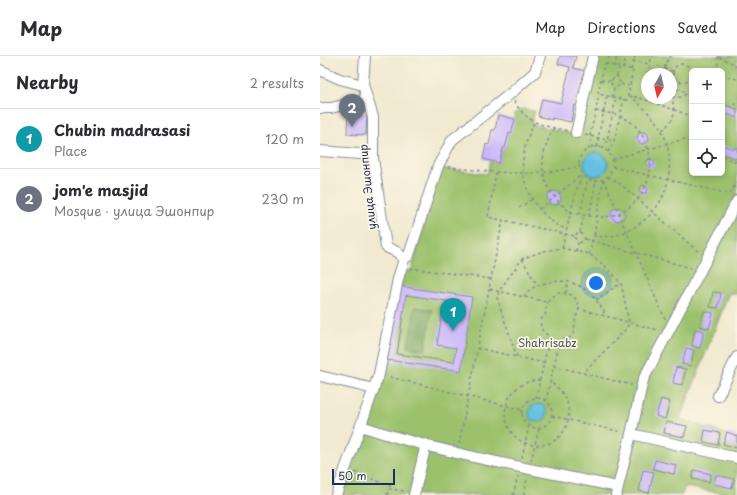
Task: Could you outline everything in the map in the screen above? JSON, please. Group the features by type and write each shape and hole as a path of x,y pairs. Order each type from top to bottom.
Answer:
{"street":[{"name":"улица Эшонпир","path":"365,56 363,85 373,117 373,155 386,247 397,252 403,261"},
{"path":"336,495 379,374 403,261 409,255 438,166 452,140 535,72 540,56"},
{"path":"576,133 593,56"},
{"path":"320,70 340,79 363,85"},
{"path":"320,108 332,108 367,99"},
{"path":"320,151 373,155"},
{"path":"361,426 457,452 520,466 616,491 643,380 668,333 734,197"},
{"path":"718,396 737,357"},
{"path":"320,376 374,389"},
{"path":"631,434 737,458"},
{"path":"415,494 426,444"}],"path":[{"path":"607,65 609,56"},
{"path":"614,67 617,56"},
{"path":"623,69 626,56"},
{"path":"599,95 627,100 633,70 631,70 635,56"},
{"path":"649,68 653,56"},
{"path":"664,68 666,62 671,56"},
{"path":"717,68 718,56 737,67"},
{"path":"633,61 650,64"},
{"path":"681,63 687,64 691,68 692,74 689,80 684,82 678,81 674,77 672,71 675,66 681,63"},
{"path":"592,148 590,136 604,64 631,70"},
{"path":"601,80 610,81 617,76 619,68"},
{"path":"617,76 621,84"},
{"path":"725,77 737,79"},
{"path":"610,81 614,89"},
{"path":"612,97 614,89 621,84 630,86"},
{"path":"677,89 689,93"},
{"path":"677,97 689,93"},
{"path":"510,94 519,109 534,123 614,141"},
{"path":"598,147 598,138 607,96"},
{"path":"628,96 637,97 689,115"},
{"path":"594,236 609,237 626,231 640,223 652,212 661,199 668,180 670,162 667,144 662,130 652,116 631,96"},
{"path":"603,148 607,140 616,98"},
{"path":"608,152 614,141 624,99"},
{"path":"725,101 737,105"},
{"path":"662,130 673,120 675,110 673,104"},
{"path":"554,128 545,148 542,160 543,172 549,189 554,197 572,213 603,218 619,214 638,200 649,176 650,158 643,136 637,127 620,116 596,110"},
{"path":"534,123 525,143 523,158 523,173 527,188 532,199 552,222 567,229"},
{"path":"613,159 689,138"},
{"path":"598,147 603,148 608,152 613,159 613,167 608,177 603,180 596,181 588,179 582,174 579,166 581,156 588,149 598,147"},
{"path":"725,158 737,162"},
{"path":"438,166 496,172 523,173 569,169 579,166"},
{"path":"613,167 734,197"},
{"path":"496,172 488,217 574,236 580,232 584,215"},
{"path":"540,209 582,174"},
{"path":"562,248 572,213 576,191 582,174"},
{"path":"608,177 618,182 700,253"},
{"path":"580,214 588,179"},
{"path":"603,180 665,319"},
{"path":"589,254 594,236 603,180"},
{"path":"589,216 596,181"},
{"path":"519,208 532,199"},
{"path":"457,452 503,220"},
{"path":"580,232 585,239 692,268"},
{"path":"574,236 578,244"},
{"path":"576,251 578,244 585,239"},
{"path":"517,357 497,298 499,291 522,259 543,251 562,248 589,254 604,265 621,283 629,322 627,328 583,373"},
{"path":"522,259 537,285"},
{"path":"403,261 409,267 491,279"},
{"path":"524,297 526,293 537,285 552,281 568,281 584,288 604,311 603,316"},
{"path":"566,293 568,281"},
{"path":"596,300 621,283"},
{"path":"489,288 547,302"},
{"path":"536,398 550,336 545,334 542,330 541,320 546,314 547,302 557,293 566,293 573,296 578,302 579,309 572,336 567,339 560,339 546,401"},
{"path":"579,309 668,333"},
{"path":"477,348 544,363"},
{"path":"554,366 642,387"},
{"path":"390,377 523,410"},
{"path":"540,380 522,384 514,390 509,397 506,406 506,422 510,430 515,437 530,445 544,444 556,440 562,434 569,420 569,410 563,393 550,383"},
{"path":"536,398 546,401 551,406 552,416 549,423 545,426 536,427 529,425 523,417 523,410 526,403 536,398"},
{"path":"552,416 631,434"},
{"path":"355,472 390,486 390,489 415,494"},
{"path":"387,495 390,489"}],"green space":[{"name":"Shahrisabz","path":"596,56 737,56 737,294 729,293 680,419 737,438 737,495 684,487 682,495 342,495 385,376 404,271 411,272 440,168 487,174 490,161 499,163 509,133 511,134 515,113 522,109 535,111 531,124 577,135"},
{"path":"415,307 432,310 425,350 408,347"}],"water":[{"path":"596,152 601,153 607,159 607,169 601,175 596,176 591,175 585,169 584,164 585,159 591,153"},
{"path":"538,404 544,407 547,413 544,419 538,422 532,419 529,413 532,407"}],"building":[{"path":"560,56 576,56 573,68 585,71 577,106 574,105 571,122 552,118 552,120 538,116 542,99 561,103 570,67 558,64"},
{"path":"725,105 737,109 737,118 725,113"},
{"path":"348,111 367,112 366,135 347,134"},
{"path":"498,115 515,119 511,134 509,133 505,148 503,148 499,163 483,159 486,144 489,145 492,130 495,130"},
{"path":"641,132 645,132 649,138 645,144 641,144 637,140 637,136"},
{"path":"725,146 734,149 737,147 737,159 725,155"},
{"path":"648,159 653,160 655,164 652,167 648,167 645,163"},
{"path":"642,185 646,186 648,190 646,193 641,193 639,189"},
{"path":"554,191 559,193 561,198 559,203 554,205 549,203 547,198 549,193"},
{"path":"618,207 623,209 625,214 623,219 618,221 613,219 611,214 613,209"},
{"path":"398,286 472,297 461,371 387,360","holes":["406,295 460,303 458,316 442,314 437,345 456,348 454,362 397,354"]},
{"path":"713,292 721,293 718,308 710,307"},
{"path":"704,311 713,313 709,329 700,326"},
{"path":"695,329 704,331 700,348 692,346"},
{"path":"686,348 694,350 691,366 682,364"},
{"path":"676,367 686,369 682,385 673,383"},
{"path":"661,399 670,402 665,419 656,416"},
{"path":"666,422 687,426 684,437 664,433"},
{"path":"705,430 720,433 718,445 703,442"},
{"path":"727,432 737,436 737,448 723,444"},
{"path":"655,460 676,465 674,474 653,469"},
{"path":"643,470 654,472 649,493 639,491"},
{"path":"694,470 711,474 709,482 692,479"},
{"path":"716,475 734,479 732,488 714,484"}],"place":[{"name":"jom'e masjid","path":"352,127"},
{"name":"Chubin madrasasi","path":"453,331"}]}
